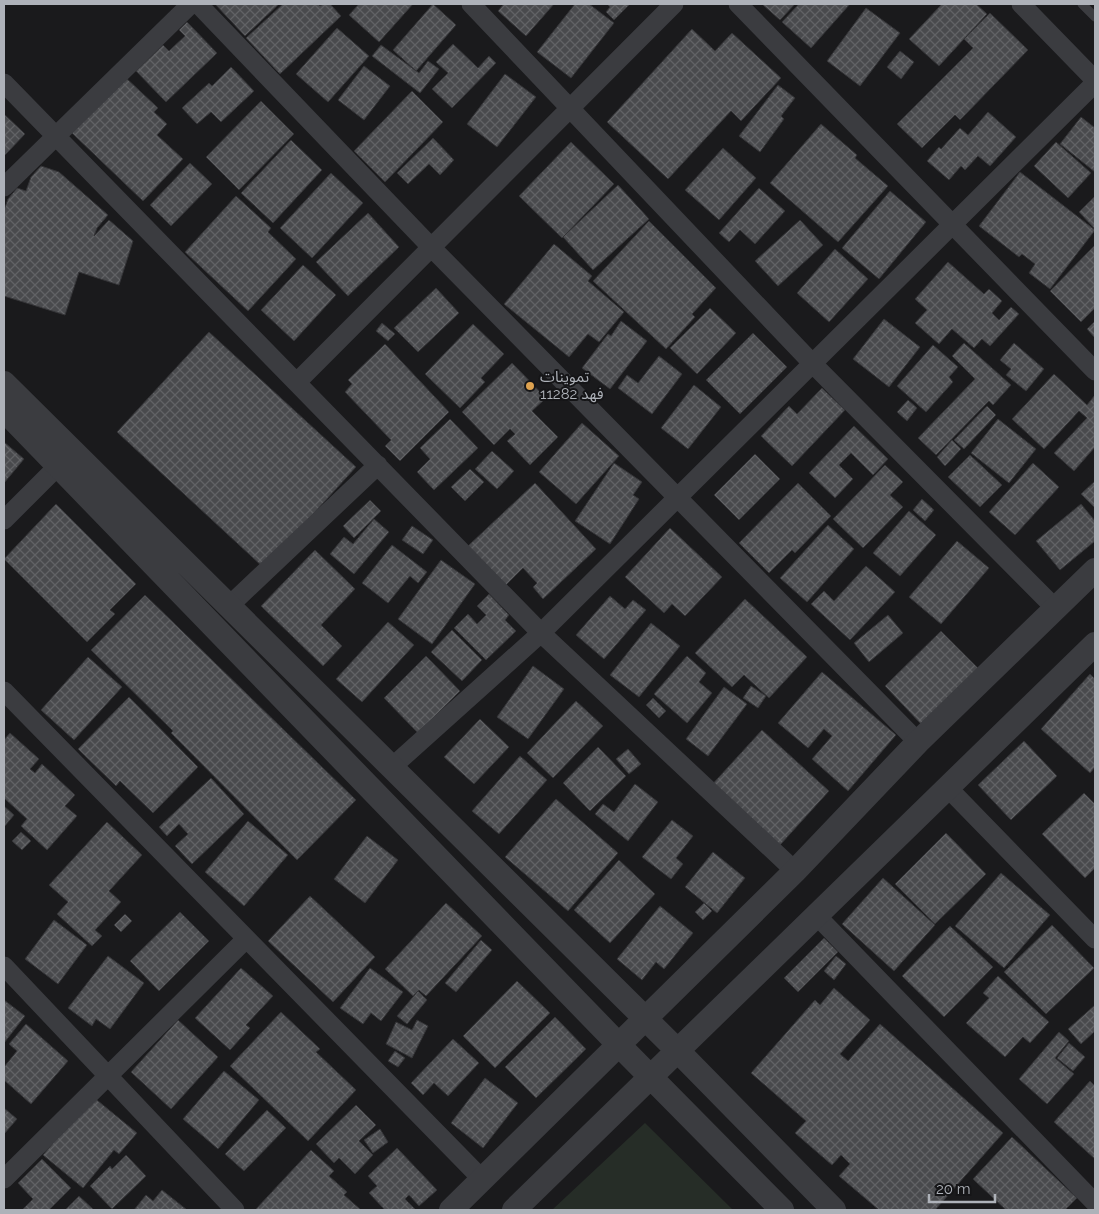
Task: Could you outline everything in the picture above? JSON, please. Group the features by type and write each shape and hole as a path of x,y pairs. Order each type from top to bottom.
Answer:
{"street":[{"path":"4,187 191,4"},
{"path":"198,4 431,247 918,742"},
{"path":"471,4 812,363 1055,608"},
{"path":"297,382 674,4"},
{"path":"738,4 951,226 1095,371"},
{"path":"392,767 541,633 1095,81 1021,4"},
{"path":"4,83 541,633 795,871"},
{"path":"4,383 678,1051 834,1210"},
{"path":"4,410 650,1077 782,1210"},
{"path":"4,520 58,465"},
{"path":"229,606 378,465"},
{"path":"451,1210 646,1020 795,871 918,742 1095,570"},
{"path":"514,1210 949,789 1095,644"},
{"path":"4,691 482,1179"},
{"path":"949,789 1095,939"},
{"path":"817,916 1095,1203"},
{"path":"4,1179 246,939"},
{"path":"4,966 108,1074 234,1210"}],"lane":[{"path":"1082,4 1095,17"}],"shaded area":[{"path":"645,1123 733,1210 552,1210"}],"building":[{"path":"215,4 279,4 245,36"},
{"path":"283,4 318,4 320,6 330,4 341,16 280,74 246,38"},
{"path":"359,4 413,4 379,42 349,15"},
{"path":"433,4 456,25 416,71 393,50"},
{"path":"504,4 554,4 526,36 498,11"},
{"path":"575,4 589,4 614,23 571,78 537,52"},
{"path":"607,4 630,4 614,20 606,12 610,7"},
{"path":"762,4 795,4 780,20"},
{"path":"799,4 850,4 811,48 782,22"},
{"path":"942,4 976,4 987,14 939,66 909,39"},
{"path":"866,8 900,33 860,86 827,61"},
{"path":"990,13 1028,50 960,120 955,115 922,148 897,124 973,48 964,39"},
{"path":"187,22 217,53 166,102 136,71 163,45 169,51 185,36 179,30"},
{"path":"337,28 369,56 328,102 296,74"},
{"path":"692,29 715,51 732,33 781,78 741,121 731,111 668,179 607,122"},
{"path":"453,44 478,68 489,56 496,63 452,108 432,89 448,73 436,62"},
{"path":"381,45 419,73 428,61 439,69 420,93 372,56"},
{"path":"900,51 914,62 901,79 887,67"},
{"path":"364,66 390,86 364,120 338,100"},
{"path":"231,67 254,91 221,122 211,112 197,124 182,108 209,83 212,86"},
{"path":"505,74 536,97 497,147 467,124"},
{"path":"125,77 158,108 154,112 167,124 157,135 183,159 143,201 72,133"},
{"path":"778,85 795,98 781,116 784,119 760,152 739,136"},
{"path":"412,91 443,122 385,182 354,151"},
{"path":"261,101 294,134 239,190 206,157"},
{"path":"988,112 1016,137 990,166 978,156 965,170 961,166 949,180 927,161 960,128 968,135"},
{"path":"4,114 25,134 4,156"},
{"path":"1081,117 1095,128 1095,172 1060,144"},
{"path":"821,124 857,155 855,158 888,186 838,242 770,183"},
{"path":"433,138 454,160 440,175 429,164 408,184 397,173"},
{"path":"291,140 322,170 273,223 241,193"},
{"path":"571,142 614,184 562,238 519,196"},
{"path":"1056,142 1091,173 1068,198 1034,166"},
{"path":"723,148 756,178 719,220 685,190"},
{"path":"190,163 212,184 171,226 150,205"},
{"path":"41,166 59,172 108,215 97,228 94,236 109,220 133,241 119,285 79,272 65,315 4,296 4,210 8,199 17,188 26,191 31,177"},
{"path":"1020,172 1095,230 1050,289 1029,273 1035,264 1022,254 1019,257 979,226"},
{"path":"331,173 363,203 312,258 280,228"},
{"path":"618,185 649,219 593,270 563,237"},
{"path":"759,188 785,211 755,244 740,230 729,242 719,233"},
{"path":"890,191 926,222 879,279 842,248"},
{"path":"236,196 271,228 268,232 296,259 248,311 185,252"},
{"path":"1095,196 1095,229 1079,212"},
{"path":"368,213 399,247 348,296 316,262"},
{"path":"800,220 823,245 778,286 755,261"},
{"path":"649,221 716,288 692,314 695,317 666,349 593,281"},
{"path":"554,244 592,276 588,281 624,312 599,342 588,334 569,357 504,304"},
{"path":"1095,245 1095,308 1081,322 1050,291"},
{"path":"835,249 868,279 829,322 797,293"},
{"path":"948,262 984,294 989,289 1002,301 992,313 999,320 1011,307 1019,314 990,346 982,339 974,348 952,329 939,344 915,323 927,310 915,299"},
{"path":"303,265 336,295 294,341 261,310"},
{"path":"436,288 459,313 418,352 394,328"},
{"path":"710,308 736,333 697,374 670,348"},
{"path":"884,319 920,347 889,387 853,359"},
{"path":"621,321 647,341 610,389 582,368 608,334 611,336"},
{"path":"1095,321 1095,338 1087,329"},
{"path":"382,323 395,334 388,341 376,331"},
{"path":"473,324 504,354 481,378 485,382 460,408 425,374"},
{"path":"209,332 356,467 264,568 117,432"},
{"path":"753,333 787,367 740,414 706,380"},
{"path":"964,343 1011,385 993,405 989,401 936,455 918,438 975,379 952,356"},
{"path":"1014,343 1044,369 1026,391 1006,375 1011,369 1000,360"},
{"path":"385,344 449,412 400,461 385,446 391,440 345,392 352,384 348,380"},
{"path":"933,345 958,367 949,377 953,382 926,412 897,386"},
{"path":"659,356 682,374 652,414 618,388 627,375 638,383"},
{"path":"512,363 546,398 532,411 558,437 530,465 507,441 515,434 510,429 494,445 462,412"},
{"path":"1054,374 1087,405 1095,395 1095,447 1074,471 1054,453 1087,418 1079,411 1044,449 1012,419"},
{"path":"694,385 721,407 688,449 661,428"},
{"path":"822,388 845,410 792,466 761,436 789,406 797,414"},
{"path":"908,400 917,408 907,421 897,412"},
{"path":"987,406 996,415 964,449 954,440"},
{"path":"450,419 478,448 434,490 417,472 430,459 420,448"},
{"path":"998,419 1036,449 1009,483 971,453"},
{"path":"582,423 619,456 576,504 539,472"},
{"path":"854,426 888,459 873,475 851,453 839,465 853,479 835,498 809,473"},
{"path":"952,440 961,449 945,466 937,457"},
{"path":"4,442 24,459 4,483"},
{"path":"492,451 514,471 497,489 475,469"},
{"path":"755,454 780,479 739,520 714,495"},
{"path":"970,455 1002,485 980,507 948,477"},
{"path":"614,463 642,482 633,495 639,499 610,544 575,521"},
{"path":"1033,463 1059,487 1015,535 989,512"},
{"path":"885,465 903,482 890,495 903,507 863,548 833,519"},
{"path":"470,469 484,482 465,501 451,487"},
{"path":"1095,481 1095,508 1081,494"},
{"path":"535,483 596,549 543,599 533,587 537,583 523,568 505,586 468,546"},
{"path":"798,483 831,516 795,553 792,550 769,573 739,543"},
{"path":"922,499 934,510 925,521 913,510"},
{"path":"370,500 381,511 354,538 343,526"},
{"path":"56,504 136,584 110,610 115,614 87,642 4,559"},
{"path":"1081,504 1095,521 1095,541 1060,570 1036,541"},
{"path":"909,511 936,535 900,576 873,553"},
{"path":"374,519 389,532 354,574 330,554 344,537 353,544"},
{"path":"828,525 854,549 807,602 780,578"},
{"path":"412,526 433,540 423,554 402,540"},
{"path":"670,528 722,577 685,616 672,604 664,613 625,577"},
{"path":"957,541 989,568 941,624 909,597"},
{"path":"392,545 427,572 418,583 410,576 388,603 362,583"},
{"path":"315,550 355,589 321,625 342,646 323,666 261,606"},
{"path":"441,560 475,584 432,644 398,619"},
{"path":"866,566 895,592 850,640 811,604 824,591 834,601"},
{"path":"489,594 509,615 505,620 516,631 486,660 454,628 468,614 477,624 486,615 477,606"},
{"path":"145,595 356,800 297,860 171,733 173,731 91,650"},
{"path":"610,596 625,609 633,600 646,610 604,659 576,635"},
{"path":"745,599 807,657 769,698 744,675 732,687 695,653"},
{"path":"888,615 903,633 869,662 854,643"},
{"path":"388,622 414,645 362,702 336,679"},
{"path":"651,623 680,646 639,697 610,675"},
{"path":"452,630 482,660 462,681 431,652"},
{"path":"941,631 980,670 923,726 885,686"},
{"path":"426,656 460,691 418,733 384,698"},
{"path":"687,656 706,673 699,682 712,693 687,723 654,694"},
{"path":"88,657 122,687 74,740 41,710"},
{"path":"533,666 564,689 528,739 497,717"},
{"path":"822,672 896,735 848,791 812,759 832,736 824,729 808,748 778,723"},
{"path":"1090,674 1095,679 1095,767 1090,773 1041,729"},
{"path":"751,686 766,696 758,708 743,698"},
{"path":"724,687 747,704 708,756 686,739"},
{"path":"129,697 198,767 153,813 120,781 116,786 78,749"},
{"path":"653,698 666,711 659,718 646,705"},
{"path":"576,701 603,726 553,778 527,753"},
{"path":"480,719 509,747 474,784 444,757"},
{"path":"762,730 829,791 780,845 709,788"},
{"path":"10,733 39,759 30,769 35,773 42,764 75,795 65,806 77,816 47,850 21,826 27,819 4,798 4,740"},
{"path":"1024,741 1057,776 1011,820 978,785"},
{"path":"598,747 626,776 590,811 563,783"},
{"path":"628,749 641,764 629,774 616,759"},
{"path":"520,756 547,780 499,834 472,811"},
{"path":"211,778 244,814 192,864 175,846 188,834 179,824 167,836 159,827"},
{"path":"635,784 658,802 628,841 595,814 603,804 614,812"},
{"path":"1084,793 1095,804 1095,868 1085,878 1042,834"},
{"path":"556,799 618,853 568,911 505,857"},
{"path":"4,806 14,815 4,827"},
{"path":"672,820 693,836 676,858 683,864 671,879 642,857"},
{"path":"248,821 288,855 244,906 205,872"},
{"path":"107,822 142,855 109,891 121,902 95,930 102,936 92,946 57,914 68,902 49,885"},
{"path":"21,832 31,841 22,850 12,841"},
{"path":"946,833 986,874 935,924 895,884"},
{"path":"367,836 398,860 365,903 334,879"},
{"path":"713,852 745,878 717,913 685,887"},
{"path":"619,860 655,894 610,943 574,910"},
{"path":"1001,873 1050,915 1004,968 955,926"},
{"path":"883,878 935,925 894,971 842,924"},
{"path":"310,896 375,957 333,1002 268,941"},
{"path":"446,903 482,936 426,996 419,990 413,996 385,969"},
{"path":"704,903 712,911 703,920 695,912"},
{"path":"660,906 693,933 664,969 656,962 642,980 617,959"},
{"path":"180,912 209,941 159,991 130,961"},
{"path":"125,914 132,921 121,932 114,925"},
{"path":"54,920 87,945 58,984 25,959"},
{"path":"1052,925 1094,968 1046,1014 1004,972"},
{"path":"950,926 993,967 944,1017 902,976"},
{"path":"824,938 838,952 798,992 784,978"},
{"path":"481,940 492,950 456,992 445,983"},
{"path":"108,956 144,983 110,1029 96,1019 92,1026 68,1008"},
{"path":"836,956 846,964 834,980 824,971"},
{"path":"241,968 273,996 246,1025 250,1028 230,1050 195,1018"},
{"path":"370,968 403,992 381,1021 371,1013 363,1024 340,1008"},
{"path":"998,976 1049,1022 1030,1043 1023,1037 1005,1057 966,1023 989,998 983,993"},
{"path":"517,981 550,1013 495,1068 463,1036"},
{"path":"834,988 870,1020 840,1054 848,1061 880,1024 1003,1133 935,1210 879,1210 839,1176 850,1164 841,1155 832,1165 795,1133 806,1121 751,1073 815,1000 820,1005"},
{"path":"418,991 427,1000 407,1024 397,1016"},
{"path":"4,1000 25,1016 4,1043"},
{"path":"1095,1005 1095,1031 1081,1044 1068,1029"},
{"path":"281,1012 320,1049 316,1052 356,1090 308,1141 230,1066"},
{"path":"555,1017 586,1049 536,1098 505,1067"},
{"path":"178,1020 218,1057 171,1109 131,1072"},
{"path":"417,1020 428,1026 412,1058 386,1044 396,1022 412,1030"},
{"path":"26,1024 68,1061 31,1104 4,1080 4,1067 17,1051 9,1044"},
{"path":"1059,1032 1069,1041 1055,1058 1074,1074 1047,1104 1019,1079"},
{"path":"453,1039 479,1063 448,1096 434,1083 423,1095 411,1083"},
{"path":"1069,1043 1085,1057 1073,1071 1057,1058"},
{"path":"395,1051 405,1058 398,1067 388,1061"},
{"path":"224,1071 259,1100 218,1149 183,1119"},
{"path":"485,1078 518,1103 483,1148 451,1123"},
{"path":"1090,1081 1095,1086 1095,1159 1054,1122"},
{"path":"92,1096 137,1133 119,1154 114,1150 83,1188 43,1155"},
{"path":"356,1105 376,1125 359,1141 373,1155 355,1174 339,1158 334,1163 316,1144"},
{"path":"4,1108 17,1119 4,1134"},
{"path":"267,1110 286,1128 244,1171 225,1154"},
{"path":"380,1129 388,1142 373,1153 364,1140"},
{"path":"1012,1137 1077,1198 1065,1210 1006,1210 973,1179"},
{"path":"397,1148 437,1190 419,1206 409,1195 405,1199 416,1210 385,1210 369,1193 377,1186 368,1176"},
{"path":"311,1150 334,1171 329,1176 347,1192 344,1195 361,1210 256,1209"},
{"path":"126,1155 146,1176 112,1209 90,1186 110,1166 112,1169"},
{"path":"42,1159 71,1188 49,1210 22,1210 33,1199 18,1183"},
{"path":"162,1190 187,1210 134,1210 146,1195 153,1201"},
{"path":"79,1196 94,1210 65,1210"}],"place":[{"name":"تموينات فهد 11282","path":"530,386"}]}
